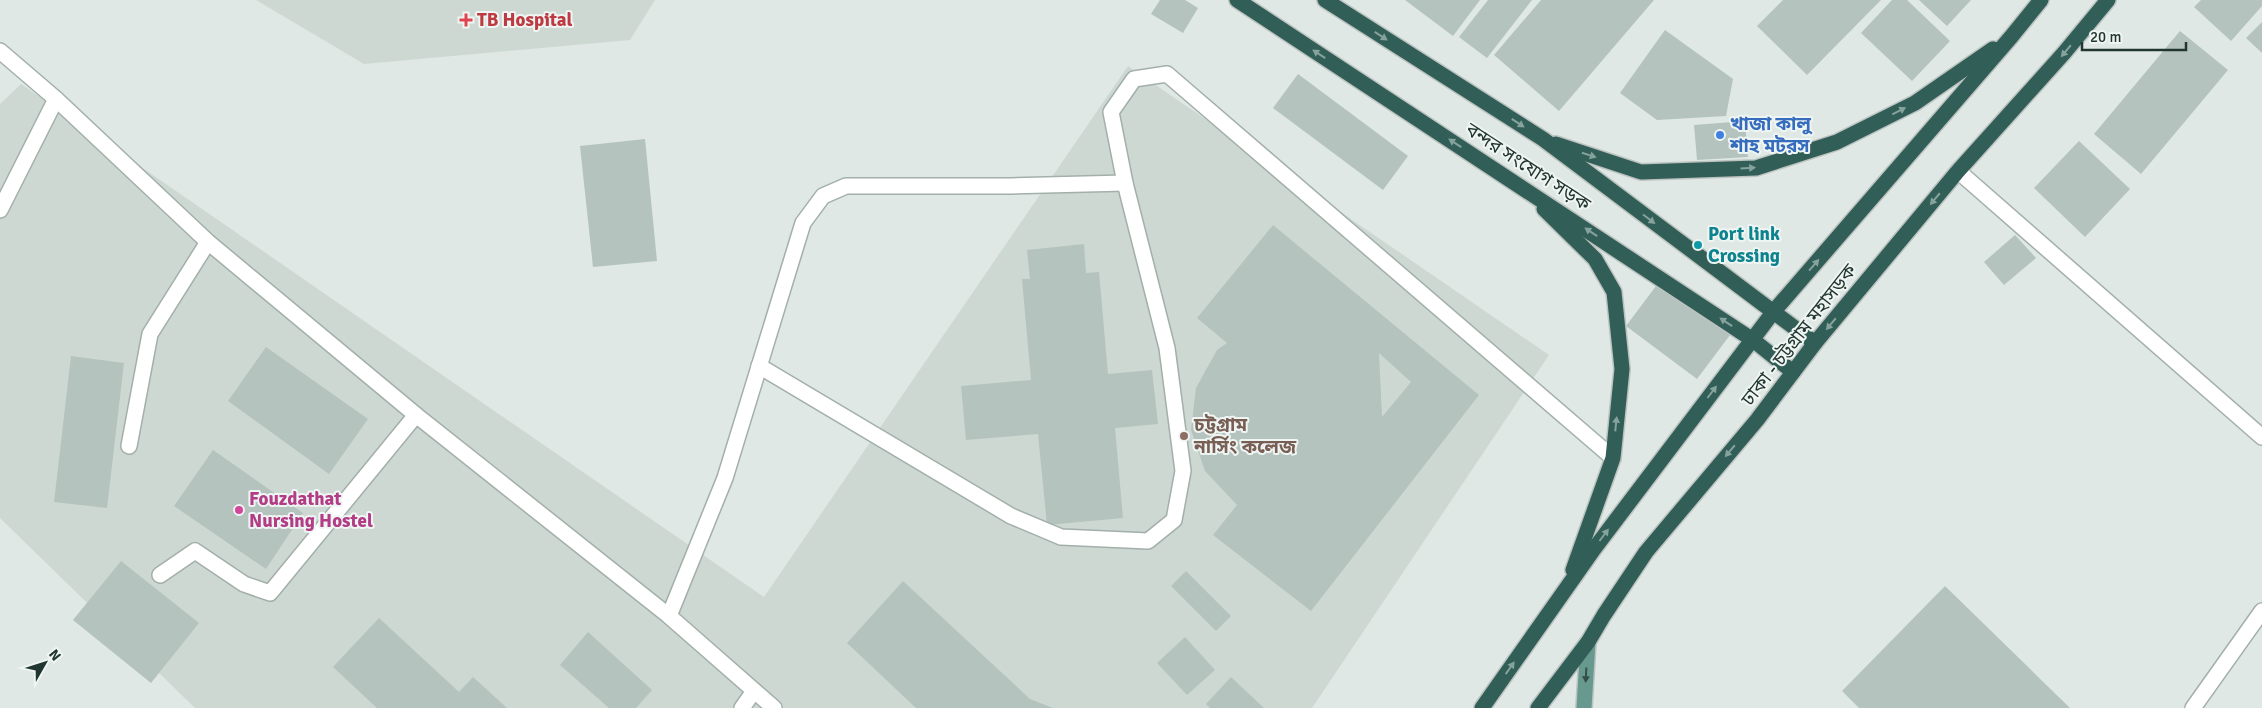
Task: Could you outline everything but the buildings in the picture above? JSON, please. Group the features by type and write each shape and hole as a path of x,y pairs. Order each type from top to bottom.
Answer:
{"highway":[{"name":"বন্দর সংযোগ সড়ক","path":"1237,0 1753,340 1794,372"},
{"name":"বন্দর সংযোগ সড়ক","path":"1325,0 1543,139 1815,343"},
{"name":"ঢাকা - চট্টগ্রাম মহাসড়ক","path":"1482,708 1567,587 1774,311 2041,0"},
{"name":"ঢাকা - চট্টগ্রাম মহাসড়ক","path":"1538,708 1588,642 1646,552 1757,420 1815,343 1958,171 2064,53 2108,0"},
{"path":"1543,139 1642,172 1756,168 1837,142 1915,103 2011,37"},
{"path":"1517,184 1595,259 1614,292 1622,368 1613,458 1567,587"}],"main road":[{"path":"1584,708 1588,642"}],"lane":[{"path":"0,51 56,99 208,242 416,415 669,616 774,708"},
{"path":"759,366 1011,516 1061,537 1148,541 1174,520 1183,471 1167,348 1125,183 1111,112 1134,79 1167,74 1613,458"},
{"path":"0,210 56,99"},
{"path":"1958,171 2262,436"},
{"path":"669,616 725,478 803,223 823,196 846,186 1011,186 1125,183"},
{"path":"129,446 150,334 208,242"},
{"path":"160,575 195,551 244,584 270,593 416,415"},
{"path":"2193,708 2262,611"},
{"path":"742,708 754,692"}],"shaded area":[{"name":"TB Hospital","path":"256,0 655,0 630,40 364,64"},
{"name":"চট্টগ্রাম নার্সিং কলেজ","path":"1128,66 1549,355 1312,708 195,708 0,518 0,104 21,84 764,597"}],"place":[{"name":"TB Hospital","path":"466,20"},
{"name":"খাজা কালু শাহ মটরস","path":"1720,135"},
{"name":"Port link Crossing","path":"1698,245"},
{"name":"চট্টগ্রাম নার্সিং কলেজ","path":"1184,436"},
{"name":"Fouzdathat Nursing Hostel","path":"239,510"}]}
